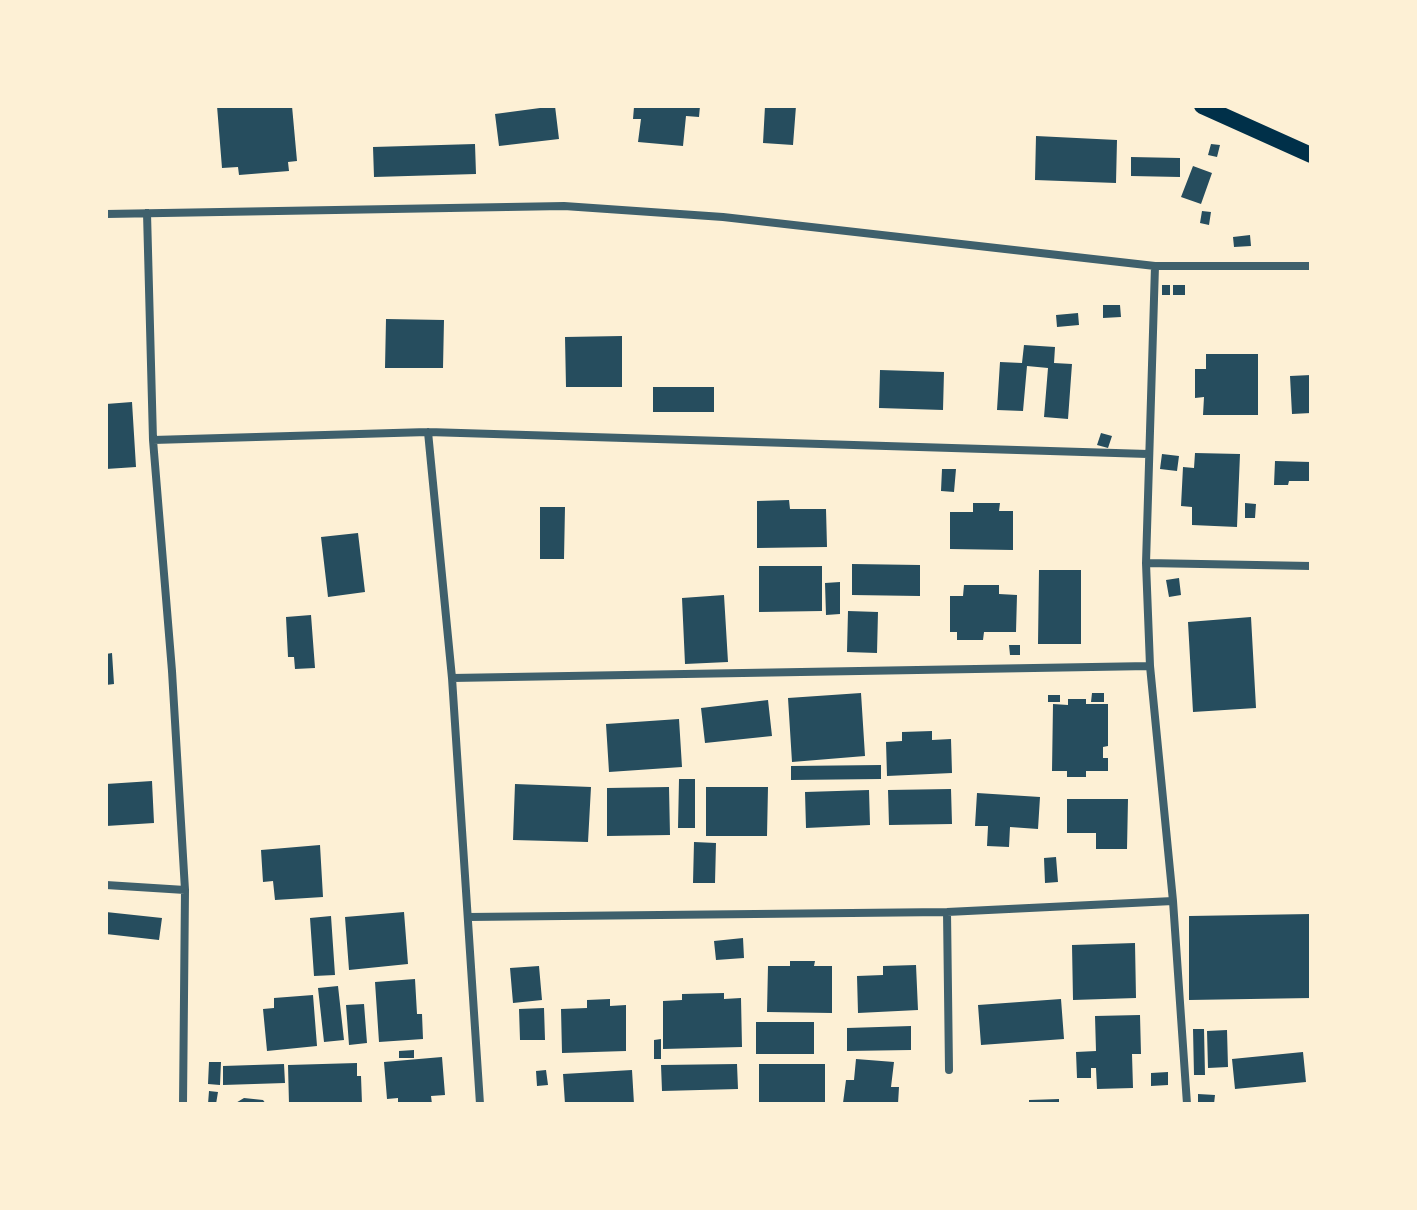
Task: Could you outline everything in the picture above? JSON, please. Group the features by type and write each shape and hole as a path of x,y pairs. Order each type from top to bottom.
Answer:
{"main road":[{"path":"1202,106 1311,155"}],"street":[{"path":"106,214 564,206 723,217 1155,266 1311,266"},
{"path":"147,213 153,440 172,671 185,890 183,1104"},
{"path":"1155,266 1146,563 1150,666 1173,901 1187,1104"},
{"path":"153,440 428,432 1148,454"},
{"path":"428,432 452,678 480,1104"},
{"path":"1146,563 1311,566"},
{"path":"452,678 1150,666"},
{"path":"106,885 185,890"},
{"path":"468,917 947,912 1173,901"},
{"path":"947,912 949,1070"}],"building":[{"path":"217,106 292,106 297,161 288,162 289,171 239,175 238,167 222,168"},
{"path":"555,106 559,139 499,146 495,114"},
{"path":"700,106 699,117 686,116 683,146 638,142 641,119 633,119 634,107"},
{"path":"765,106 796,106 793,145 763,143"},
{"path":"1036,136 1117,140 1116,183 1035,180"},
{"path":"475,144 476,174 374,177 373,147"},
{"path":"1211,144 1220,145 1217,157 1208,155"},
{"path":"1131,157 1180,158 1180,177 1131,176"},
{"path":"1193,166 1212,173 1201,204 1181,197"},
{"path":"1202,211 1211,212 1209,225 1200,223"},
{"path":"1250,235 1251,246 1234,247 1233,237"},
{"path":"1162,285 1170,285 1170,295 1162,295"},
{"path":"1173,285 1185,285 1185,295 1173,295"},
{"path":"1103,305 1120,305 1121,317 1103,318"},
{"path":"1078,313 1079,325 1057,327 1056,315"},
{"path":"386,319 444,320 443,368 385,368"},
{"path":"622,336 622,387 566,387 565,337"},
{"path":"1024,345 1055,347 1054,363 1072,364 1068,419 1044,417 1048,368 1027,366 1023,411 997,410 1000,362 1022,363"},
{"path":"1206,354 1258,354 1258,415 1203,415 1204,397 1195,398 1195,369 1206,369"},
{"path":"880,370 944,372 943,410 879,408"},
{"path":"1311,375 1311,413 1292,414 1290,376"},
{"path":"653,387 714,387 714,412 653,412"},
{"path":"132,402 136,467 106,469 106,404"},
{"path":"1101,433 1112,436 1108,448 1097,445"},
{"path":"1195,453 1240,454 1237,527 1192,525 1192,507 1181,506 1183,467 1194,468"},
{"path":"1162,454 1179,456 1177,471 1160,469"},
{"path":"1275,461 1311,462 1311,481 1274,485"},
{"path":"942,469 956,469 954,492 941,491"},
{"path":"789,500 790,509 826,509 827,547 757,548 757,501"},
{"path":"973,503 1000,503 999,511 1013,511 1013,550 950,549 950,512 973,512"},
{"path":"1245,503 1256,504 1255,518 1245,518"},
{"path":"540,507 565,507 564,559 540,559"},
{"path":"358,533 365,592 328,597 321,537"},
{"path":"852,564 920,565 920,596 852,595"},
{"path":"759,566 822,566 822,611 759,612"},
{"path":"1039,570 1081,570 1081,644 1038,644"},
{"path":"1179,578 1181,595 1169,597 1166,580"},
{"path":"840,582 840,614 826,615 825,583"},
{"path":"964,585 999,585 999,594 1017,595 1016,632 984,632 983,640 957,640 957,632 950,632 950,596 963,596"},
{"path":"724,595 728,662 685,664 682,598"},
{"path":"848,611 878,612 877,653 847,652"},
{"path":"311,615 315,668 295,669 294,657 288,657 286,617"},
{"path":"1251,617 1256,708 1193,712 1188,622"},
{"path":"1009,645 1020,645 1020,655 1010,655"},
{"path":"112,653 114,684 106,685 106,654"},
{"path":"861,693 865,756 792,762 788,698"},
{"path":"1092,693 1104,693 1104,702 1091,702"},
{"path":"1048,695 1060,695 1060,702 1048,702"},
{"path":"1068,699 1086,699 1086,704 1108,704 1108,746 1103,747 1103,758 1108,758 1108,771 1086,771 1086,777 1067,777 1067,771 1052,771 1053,704 1068,705"},
{"path":"768,700 772,736 705,743 701,708"},
{"path":"679,719 682,767 609,772 606,724"},
{"path":"932,731 932,740 951,739 952,773 887,776 886,742 902,741 902,732"},
{"path":"881,765 881,779 791,780 791,766"},
{"path":"679,779 695,779 695,828 678,828"},
{"path":"152,781 154,823 106,826 106,784"},
{"path":"515,784 591,787 588,842 513,840"},
{"path":"669,787 670,835 607,836 607,788"},
{"path":"706,787 768,787 767,836 706,836"},
{"path":"951,789 952,824 889,825 888,790"},
{"path":"869,790 870,825 806,828 805,792"},
{"path":"977,793 1040,797 1038,829 1010,827 1009,847 987,846 988,826 975,826"},
{"path":"1067,799 1128,799 1127,849 1096,849 1096,833 1067,833"},
{"path":"694,842 716,843 715,883 693,883"},
{"path":"320,845 323,897 275,900 273,881 263,882 261,850"},
{"path":"1056,857 1058,882 1045,883 1044,858"},
{"path":"106,912 162,918 159,940 106,934"},
{"path":"404,912 408,964 349,970 345,917"},
{"path":"1311,914 1311,998 1189,1000 1189,916"},
{"path":"331,916 335,975 314,976 310,918"},
{"path":"743,938 744,958 716,960 714,941"},
{"path":"1135,943 1136,998 1073,1000 1072,945"},
{"path":"790,961 815,961 814,966 832,966 832,1013 767,1012 768,966 790,966"},
{"path":"916,965 918,1010 858,1013 857,976 883,975 883,966"},
{"path":"539,966 542,1000 513,1003 510,968"},
{"path":"415,979 417,1014 422,1014 423,1039 379,1042 375,982"},
{"path":"338,986 344,1040 324,1042 318,988"},
{"path":"724,993 724,999 741,998 742,1047 663,1049 663,1001 682,1000 682,994"},
{"path":"313,995 317,1046 267,1051 263,1009 274,1008 274,998"},
{"path":"610,999 610,1006 626,1005 626,1051 562,1053 561,1009 587,1008 587,1000"},
{"path":"1061,999 1064,1039 981,1045 978,1005"},
{"path":"364,1004 367,1043 349,1045 346,1005"},
{"path":"544,1008 545,1040 520,1040 519,1009"},
{"path":"1140,1015 1141,1054 1132,1054 1133,1088 1097,1089 1096,1068 1091,1068 1091,1078 1077,1078 1076,1052 1096,1051 1095,1016"},
{"path":"756,1022 814,1022 814,1054 756,1054"},
{"path":"911,1026 911,1050 847,1051 847,1028"},
{"path":"1193,1029 1204,1029 1205,1075 1194,1075"},
{"path":"1227,1030 1228,1067 1208,1068 1207,1031"},
{"path":"661,1039 661,1059 654,1059 654,1040"},
{"path":"414,1050 414,1058 399,1058 399,1051"},
{"path":"1303,1052 1306,1082 1235,1089 1232,1059"},
{"path":"442,1057 445,1095 431,1096 432,1104 398,1104 398,1098 387,1099 384,1062"},
{"path":"856,1059 894,1062 891,1087 899,1087 898,1104 843,1103 846,1080 854,1080"},
{"path":"209,1062 221,1062 220,1085 208,1084"},
{"path":"357,1063 362,1104 289,1104 288,1065"},
{"path":"284,1064 285,1083 223,1085 223,1066"},
{"path":"737,1064 738,1089 662,1091 661,1065"},
{"path":"759,1064 825,1064 825,1104 759,1104"},
{"path":"546,1070 548,1085 537,1086 536,1071"},
{"path":"632,1070 634,1104 565,1104 563,1074"},
{"path":"1168,1072 1168,1085 1151,1086 1151,1073"},
{"path":"209,1091 218,1092 216,1104 208,1104"},
{"path":"1198,1094 1215,1095 1214,1104 1198,1104"},
{"path":"244,1098 263,1100 266,1104 234,1104"},
{"path":"1059,1099 1059,1104 1029,1104 1029,1100"}]}
